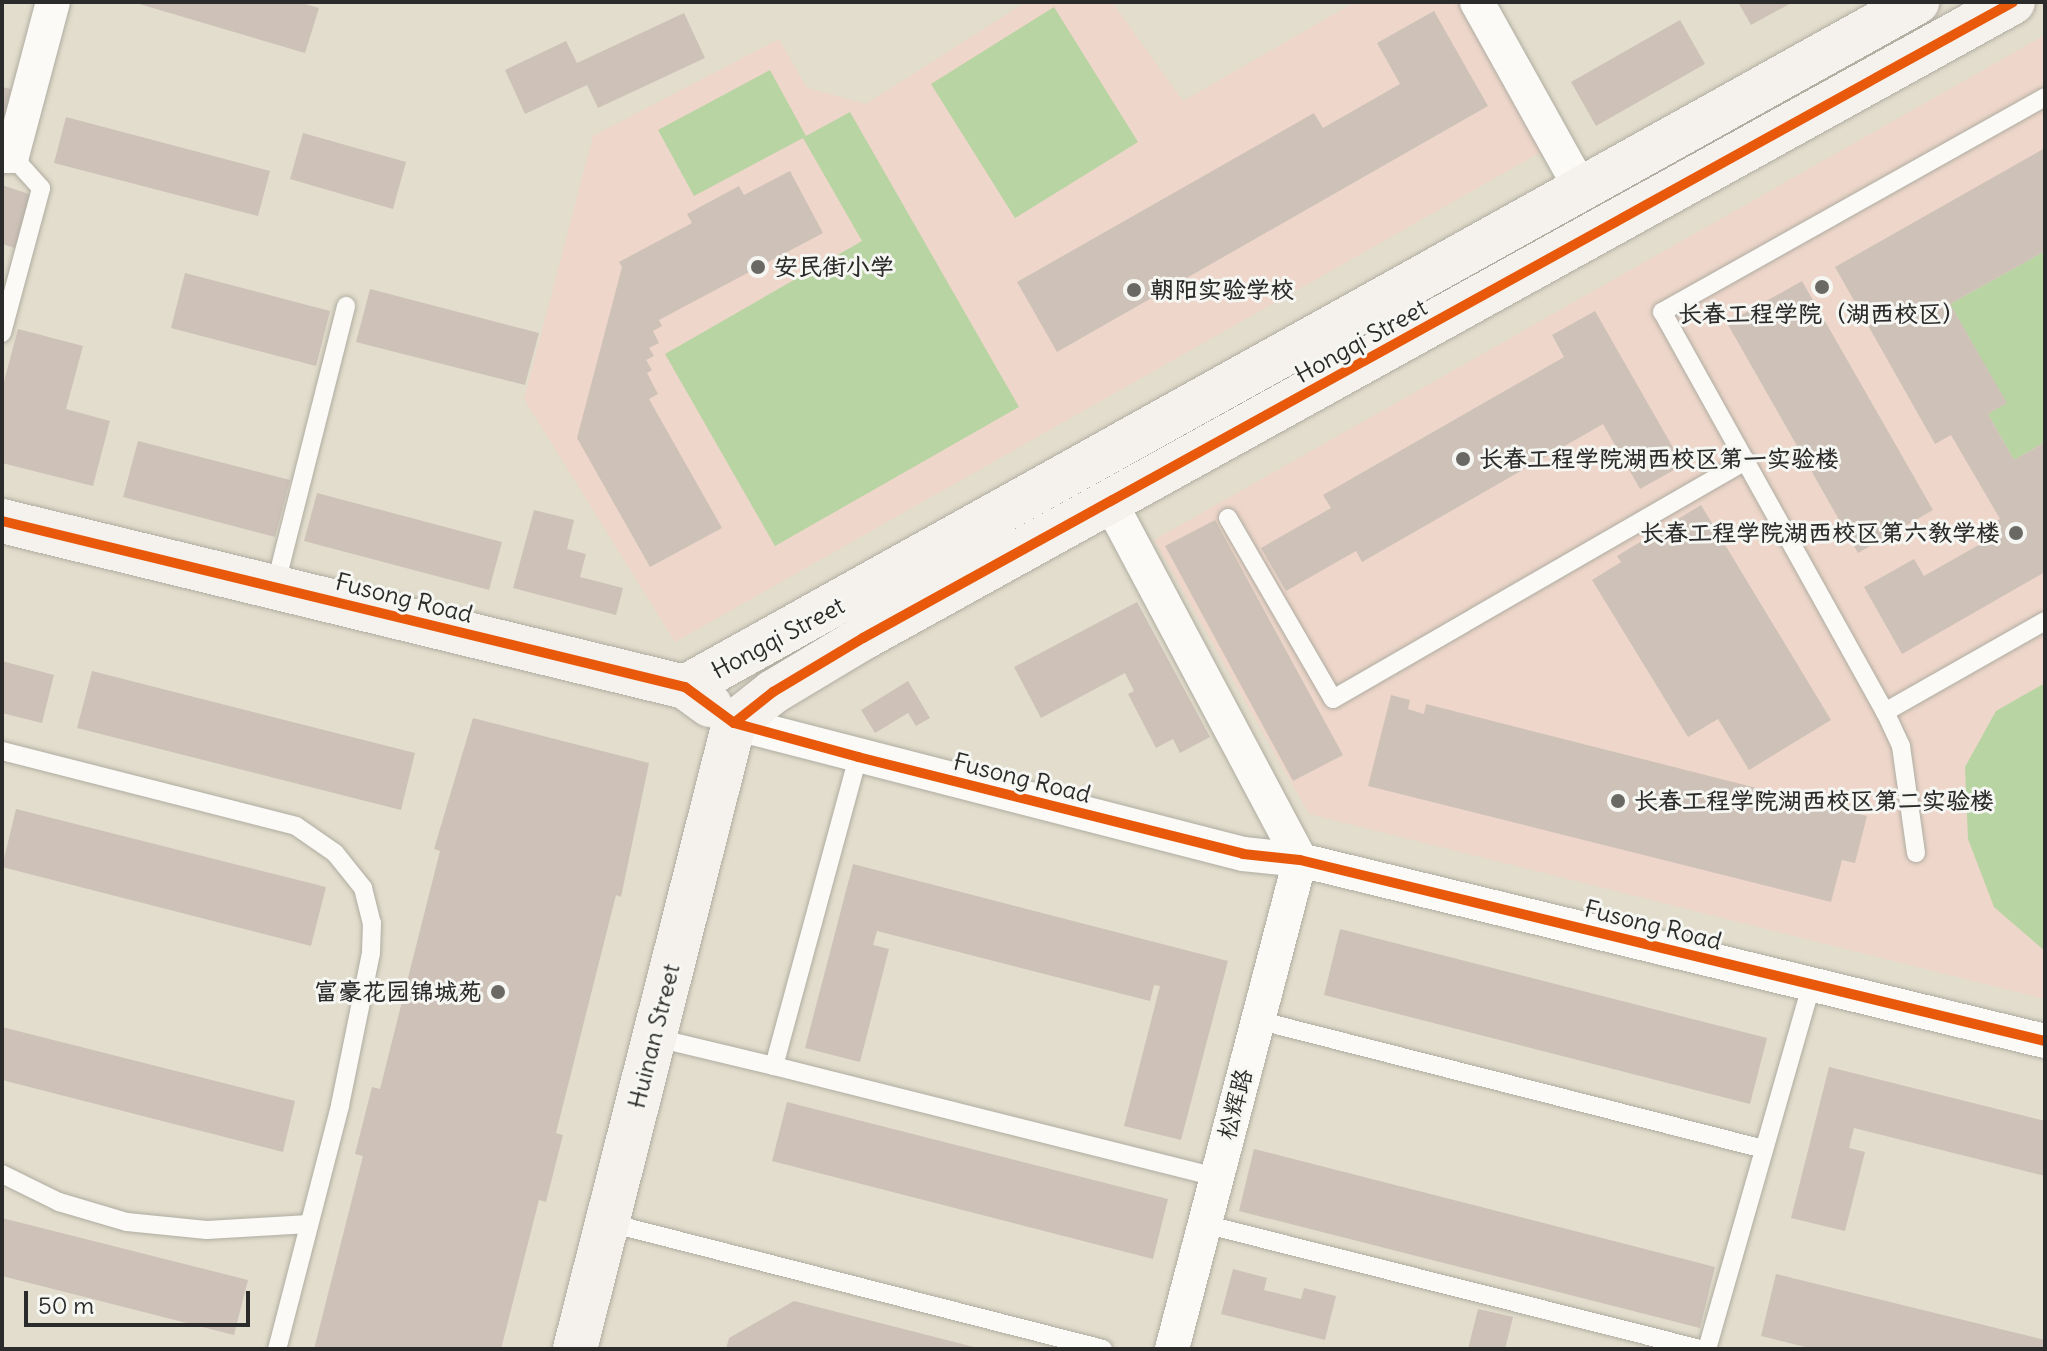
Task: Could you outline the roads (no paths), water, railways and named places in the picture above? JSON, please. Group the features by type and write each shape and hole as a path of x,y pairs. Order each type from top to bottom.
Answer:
{"street":[{"path":"7,156 53,2"},
{"path":"1477,2 1582,191"},
{"name":"Hongqi Street","path":"685,687 1917,2"},
{"name":"Hongqi Street","path":"734,723 773,692 863,638 2013,2"},
{"path":"1110,502 1300,860"},
{"name":"Fusong Road","path":"2,521 685,687 734,723 858,757 1243,854 1300,860 2045,1041"},
{"name":"Huinan Street","path":"575,1349 734,723"},
{"name":"松辉路","path":"1172,1349 1300,860"}],"lane":[{"path":"1916,853 1901,746 1662,312 2045,97"},
{"path":"2,333 41,188 7,156"},
{"path":"275,587 346,306"},
{"path":"1228,518 1333,699 1746,461"},
{"path":"1885,712 2045,621"},
{"path":"2,751 296,826 335,853 363,888 372,923 371,953 277,1349"},
{"path":"774,1066 858,757"},
{"path":"1707,1349 1812,984"},
{"path":"1257,1020 1764,1149"},
{"path":"653,1037 1216,1177"},
{"path":"2,1174 59,1202 127,1222 207,1230 309,1224"},
{"path":"606,1222 1103,1349"},
{"path":"1204,1224 1700,1349"}],"place":[{"name":"安民街小学","path":"758,267"},
{"name":"长春工程学院（湖西校区）","path":"1822,287"},
{"name":"朝阳实验学校","path":"1134,290"},
{"name":"长春工程学院湖西校区第一实验楼","path":"1463,459"},
{"name":"长春工程学院湖西校区第六教学楼","path":"2016,533"},
{"name":"长春工程学院湖西校区第二实验楼","path":"1618,801"},
{"name":"富豪花园锦城苑","path":"498,992"}]}
